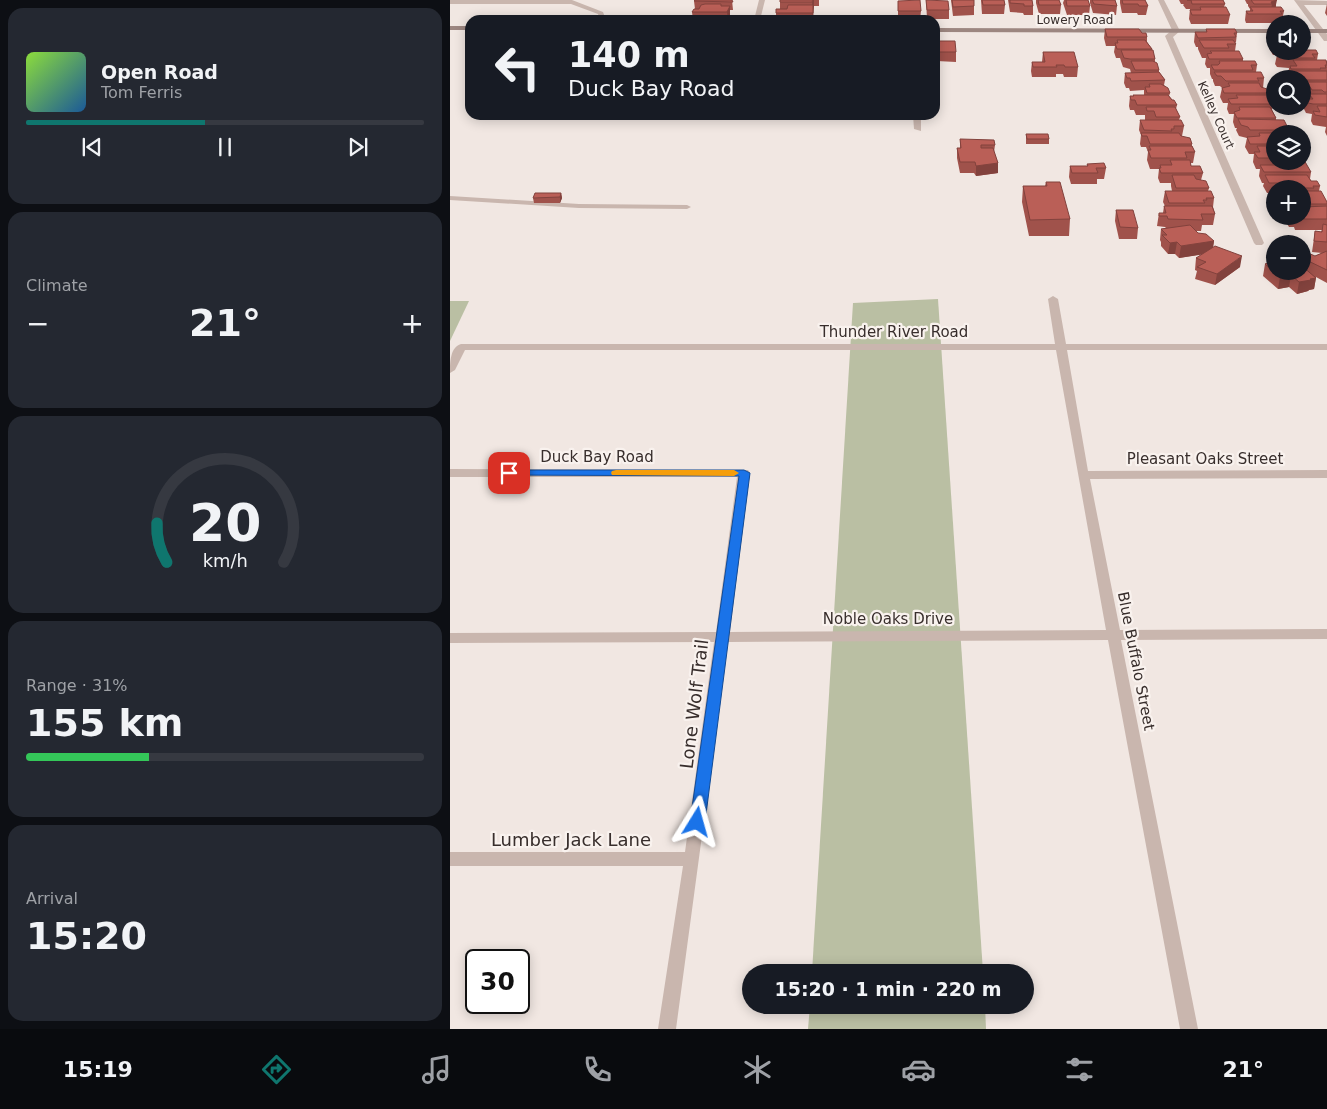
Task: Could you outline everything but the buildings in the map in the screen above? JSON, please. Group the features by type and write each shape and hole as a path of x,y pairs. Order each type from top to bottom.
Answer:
{"street":[{"path":"759,15 762,0"},
{"name":"Kelley Court","path":"1161,0 1176,31 1169,36 1259,243"},
{"path":"1298,2 1327,3"},
{"path":"1298,2 1324,31 1327,39"},
{"path":"450,28 465,28"},
{"name":"Lowery Road","path":"940,30 1266,31"},
{"path":"1311,31 1324,31"},
{"name":"Blue Buffalo Street","path":"1053,300 1083,475 1189,1029"},
{"name":"Thunder River Road","path":"450,370 460,347 1327,347"},
{"name":"Duck Bay Road","path":"450,473 744,473"},
{"name":"Lone Wolf Trail","path":"667,1029 744,473"},
{"name":"Pleasant Oaks Street","path":"1083,475 1327,474"},
{"name":"Noble Oaks Drive","path":"450,638 1327,634"},
{"name":"Lumber Jack Lane","path":"450,859 692,859"}],"lane":[{"path":"450,2 569,1 601,13 602,15"},
{"path":"917,120 918,129"},
{"path":"450,198 579,206 687,207"}],"green space":[{"path":"938,299 982,964 812,964 853,303"},
{"path":"450,301 469,301 450,341"},
{"path":"809,1014 985,1014 986,1029 808,1029"}],"slow traffic":[{"path":"616,473 734,473"}],"route":[{"path":"509,473 744,473 697,822"}]}
